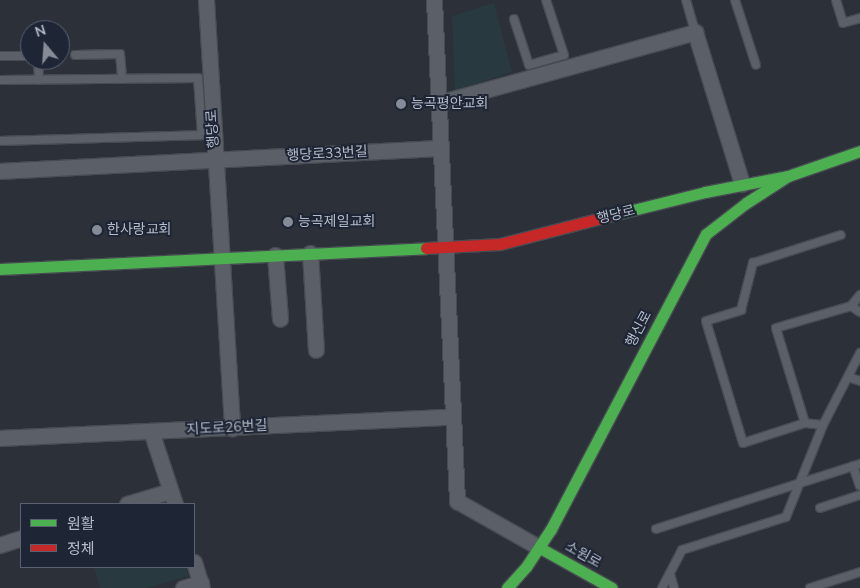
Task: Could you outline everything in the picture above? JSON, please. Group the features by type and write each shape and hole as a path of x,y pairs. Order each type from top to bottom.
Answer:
{"street":[{"name":"행당로","path":"206,0 214,160 232,428"},
{"path":"434,0 457,501 540,548"},
{"path":"438,103 695,32 742,184"},
{"name":"행당로33번길","path":"0,171 440,148"},
{"name":"행신로","path":"507,588 540,548 706,234 746,203 788,176 860,152"},
{"name":"행당로","path":"0,269 500,244 742,184 788,176"},
{"path":"310,253 316,350"},
{"path":"275,255 280,318"},
{"name":"지도로26번길","path":"0,438 453,417"},
{"path":"134,503 173,497 151,431"},
{"path":"0,545 20,538"},
{"name":"소원로","path":"540,548 612,588"},
{"path":"183,588 201,586 195,565"}],"lane":[{"path":"514,19 529,65 564,55 546,0"},
{"path":"686,0 695,32"},
{"path":"735,0 756,65"},
{"path":"836,0 843,23 860,18"},
{"path":"75,55 120,54 122,79"},
{"path":"0,56 20,56"},
{"path":"38,70 39,80"},
{"path":"0,80 198,78 202,134 0,141"},
{"path":"823,425 804,423 743,443 706,321 741,310 753,263 841,235"},
{"path":"804,423 776,328 851,306 860,295"},
{"path":"851,306 860,312"},
{"path":"662,588 682,550 786,517 823,425 860,353"},
{"path":"848,377 860,381"},
{"path":"656,529 857,465 860,486"},
{"path":"820,508 860,495"},
{"path":"810,588 860,572"},
{"path":"670,574 674,588"}],"shaded area":[{"path":"494,3 512,72 455,90 452,16"},
{"path":"94,568 186,568 188,576 147,588 100,588"}],"traffic: fast":[{"path":"507,588 526,567 551,529 706,234 746,203 788,176 860,151"},
{"path":"617,214 705,192 788,176"},
{"path":"0,269 426,248"},
{"path":"540,548 612,588"}],"traffic: jam":[{"path":"426,248 500,244 617,214"}],"place":[{"name":"능곡평안교회","path":"401,104"},
{"name":"능곡제일교회","path":"288,222"},
{"name":"한사랑교회","path":"97,230"}]}
